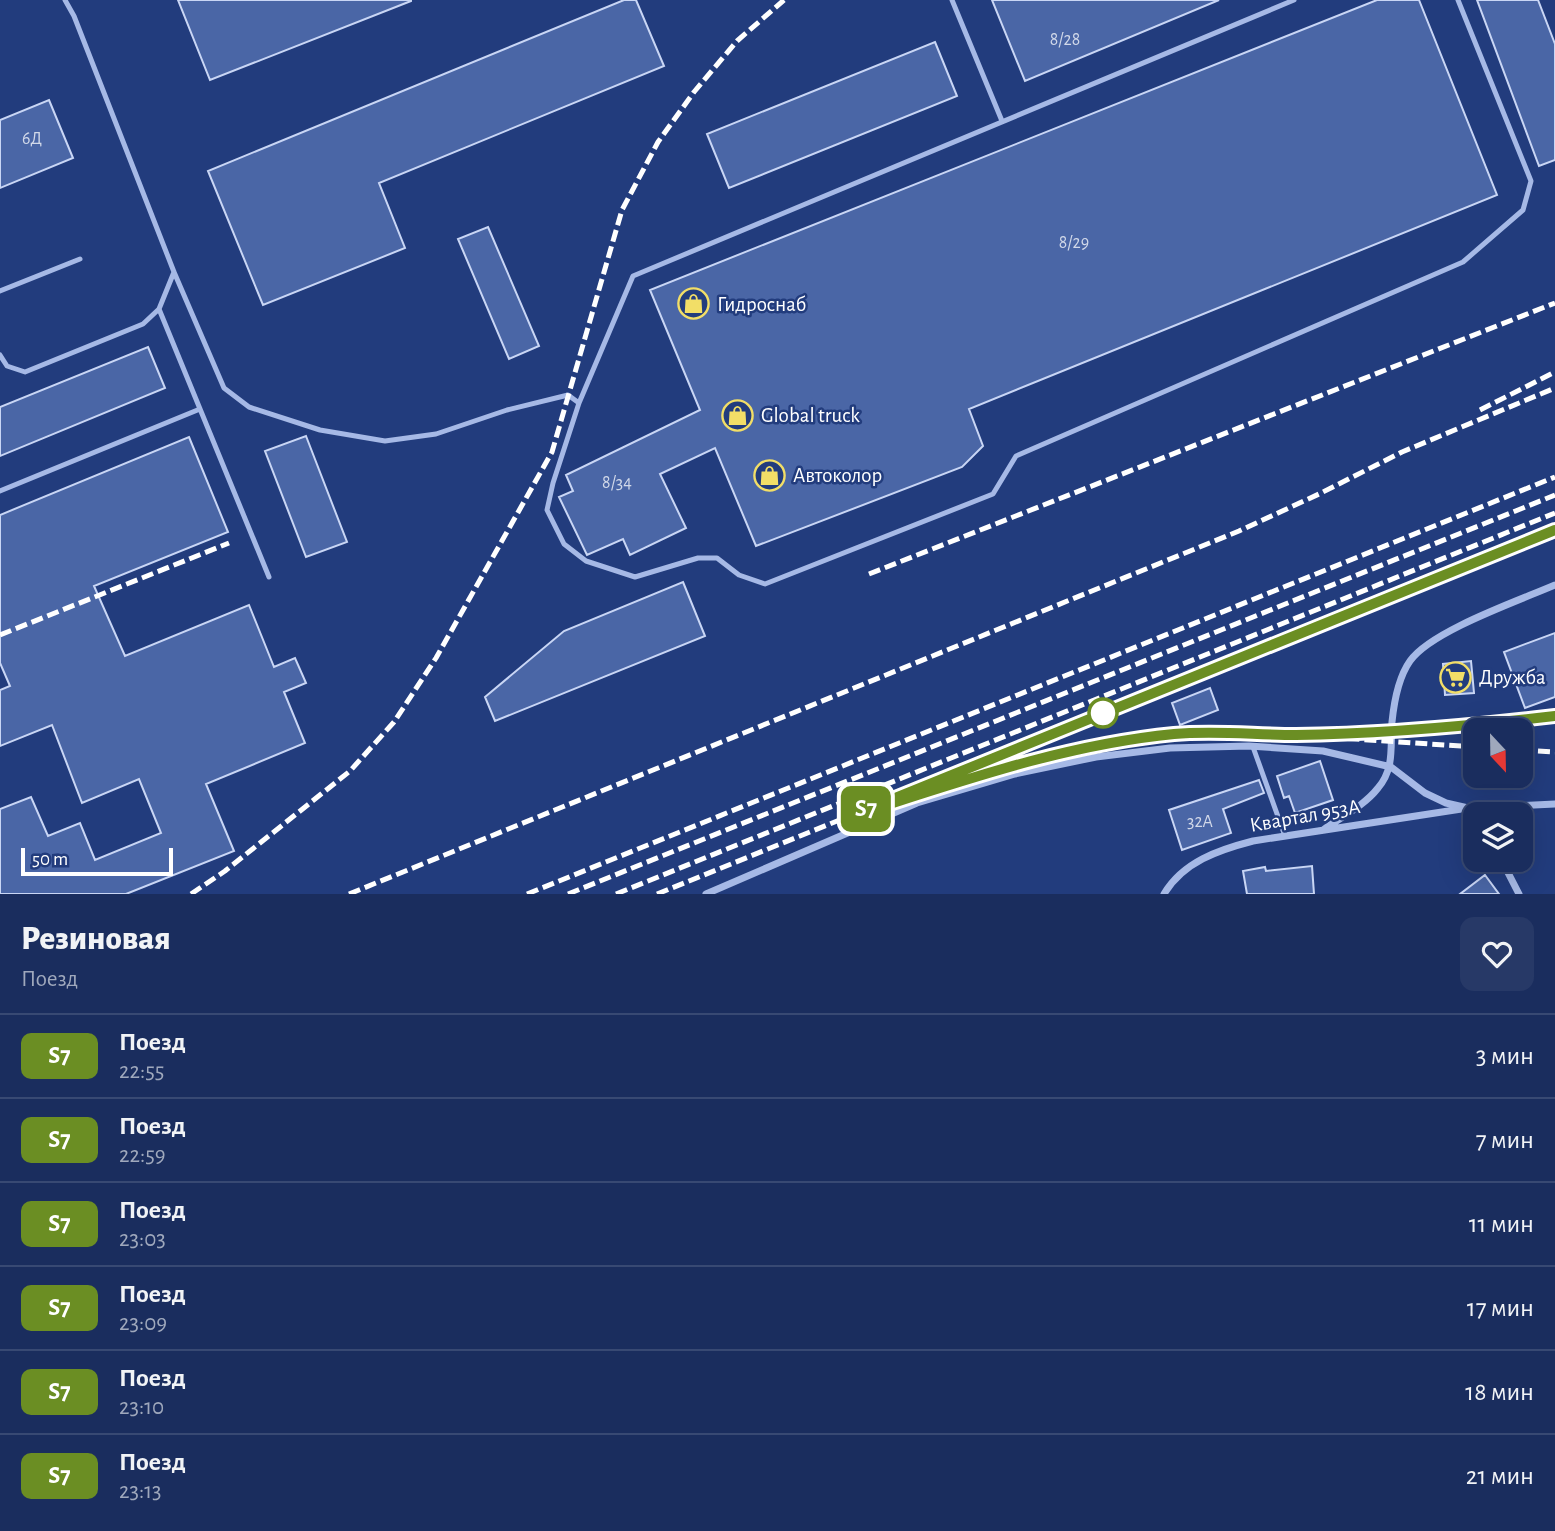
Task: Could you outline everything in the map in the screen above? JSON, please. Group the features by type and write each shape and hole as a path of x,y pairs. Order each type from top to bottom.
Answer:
{"street":[{"path":"1323,830 1364,802 1379,788 1391,767 1392,722 1399,681 1410,660 1434,638 1555,585"},
{"name":"Квартал 953А","path":"706,894 917,803 1015,774 1096,757 1170,748 1253,747 1323,751 1391,767 1425,793 1446,803 1463,807"},
{"name":"Квартал 953А","path":"1533,805 1555,804"},
{"name":"Квартал 953А","path":"1164,894 1171,883 1193,864 1220,850 1285,836 1463,809"},
{"path":"1508,872 1519,894"}],"lane":[{"path":"65,0 74,16 174,272 224,388 249,407 320,430 385,441 436,434 507,410 568,395 579,403"},
{"path":"952,0 1002,121"},
{"path":"1294,0 633,276 579,403 553,483 547,510 565,544 586,561 635,577 698,558 717,558 738,575 765,584 992,494 1016,456 1463,262 1523,210 1531,181 1458,0"},
{"path":"0,290 80,259"},
{"path":"0,355 7,366 25,372 144,324 159,309 174,272"},
{"path":"159,309 269,577"},
{"path":"0,491 200,410"},
{"path":"1253,747 1285,836"}],"building":[{"path":"178,0 411,0 411,1 210,80"},
{"path":"624,0 636,0 664,66 379,183 405,248 263,305 208,171"},
{"path":"992,0 1219,0 1025,81"},
{"path":"1377,0 1419,0 1497,195 969,409 983,446 962,467 756,546 715,448 660,474 686,528 630,555 623,539 587,555 559,497 573,491 566,475 700,410 650,290"},
{"path":"1477,0 1538,0 1555,44 1555,160 1539,166"},
{"path":"935,42 957,96 729,188 707,134"},
{"path":"49,100 73,158 0,188 0,120"},
{"path":"488,227 539,346 509,359 458,239"},
{"path":"148,347 165,388 0,456 0,407"},
{"path":"306,436 347,542 306,557 265,451"},
{"path":"189,437 228,532 94,586 125,656 249,605 274,667 295,658 306,683 284,692 305,743 206,784 234,851 126,894 0,894 0,809 31,797 48,836 80,823 95,860 161,833 139,779 82,803 52,725 0,746 0,690 10,686 0,663 0,515"},
{"path":"683,582 705,636 495,721 485,697 564,631"},
{"path":"1555,633 1555,697 1525,708 1504,652"},
{"path":"1471,661 1474,693 1445,695 1443,664"},
{"path":"1210,688 1218,710 1180,725 1172,703"},
{"path":"1320,761 1333,800 1295,813 1289,796 1284,798 1277,776"},
{"path":"1259,780 1264,793 1223,809 1231,833 1182,850 1169,810"},
{"path":"1312,866 1314,894 1247,894 1243,871 1265,867 1266,871"},
{"path":"1485,875 1499,894 1460,894"}],"railway":[{"path":"191,894 225,871 350,771 394,722 436,658 552,452 622,210 658,142 694,92 737,41 784,0"},
{"path":"869,574 1555,303"},
{"path":"1480,410 1555,372"},
{"path":"349,894 1239,531 1402,452 1555,388"},
{"path":"527,894 1555,477"},
{"path":"568,894 1555,495"},
{"path":"616,894 1555,513"},
{"path":"657,894 1555,530"},
{"path":"0,635 229,543"},
{"path":"1370,732 1443,729 1555,716"},
{"path":"946,786 1067,751 1174,734 1249,732 1463,746"},
{"path":"1533,751 1555,752"}],"train":[{"name":"S7","path":"1555,530 846,818 1010,766 1067,751 1174,734 1249,732 1294,735 1443,729 1555,716"}],"place":[{"name":"Гидроснаб","path":"694,304"},
{"name":"Global truck","path":"738,415"},
{"name":"Автоколор","path":"770,475"},
{"name":"Дружба","path":"1456,677"}]}
